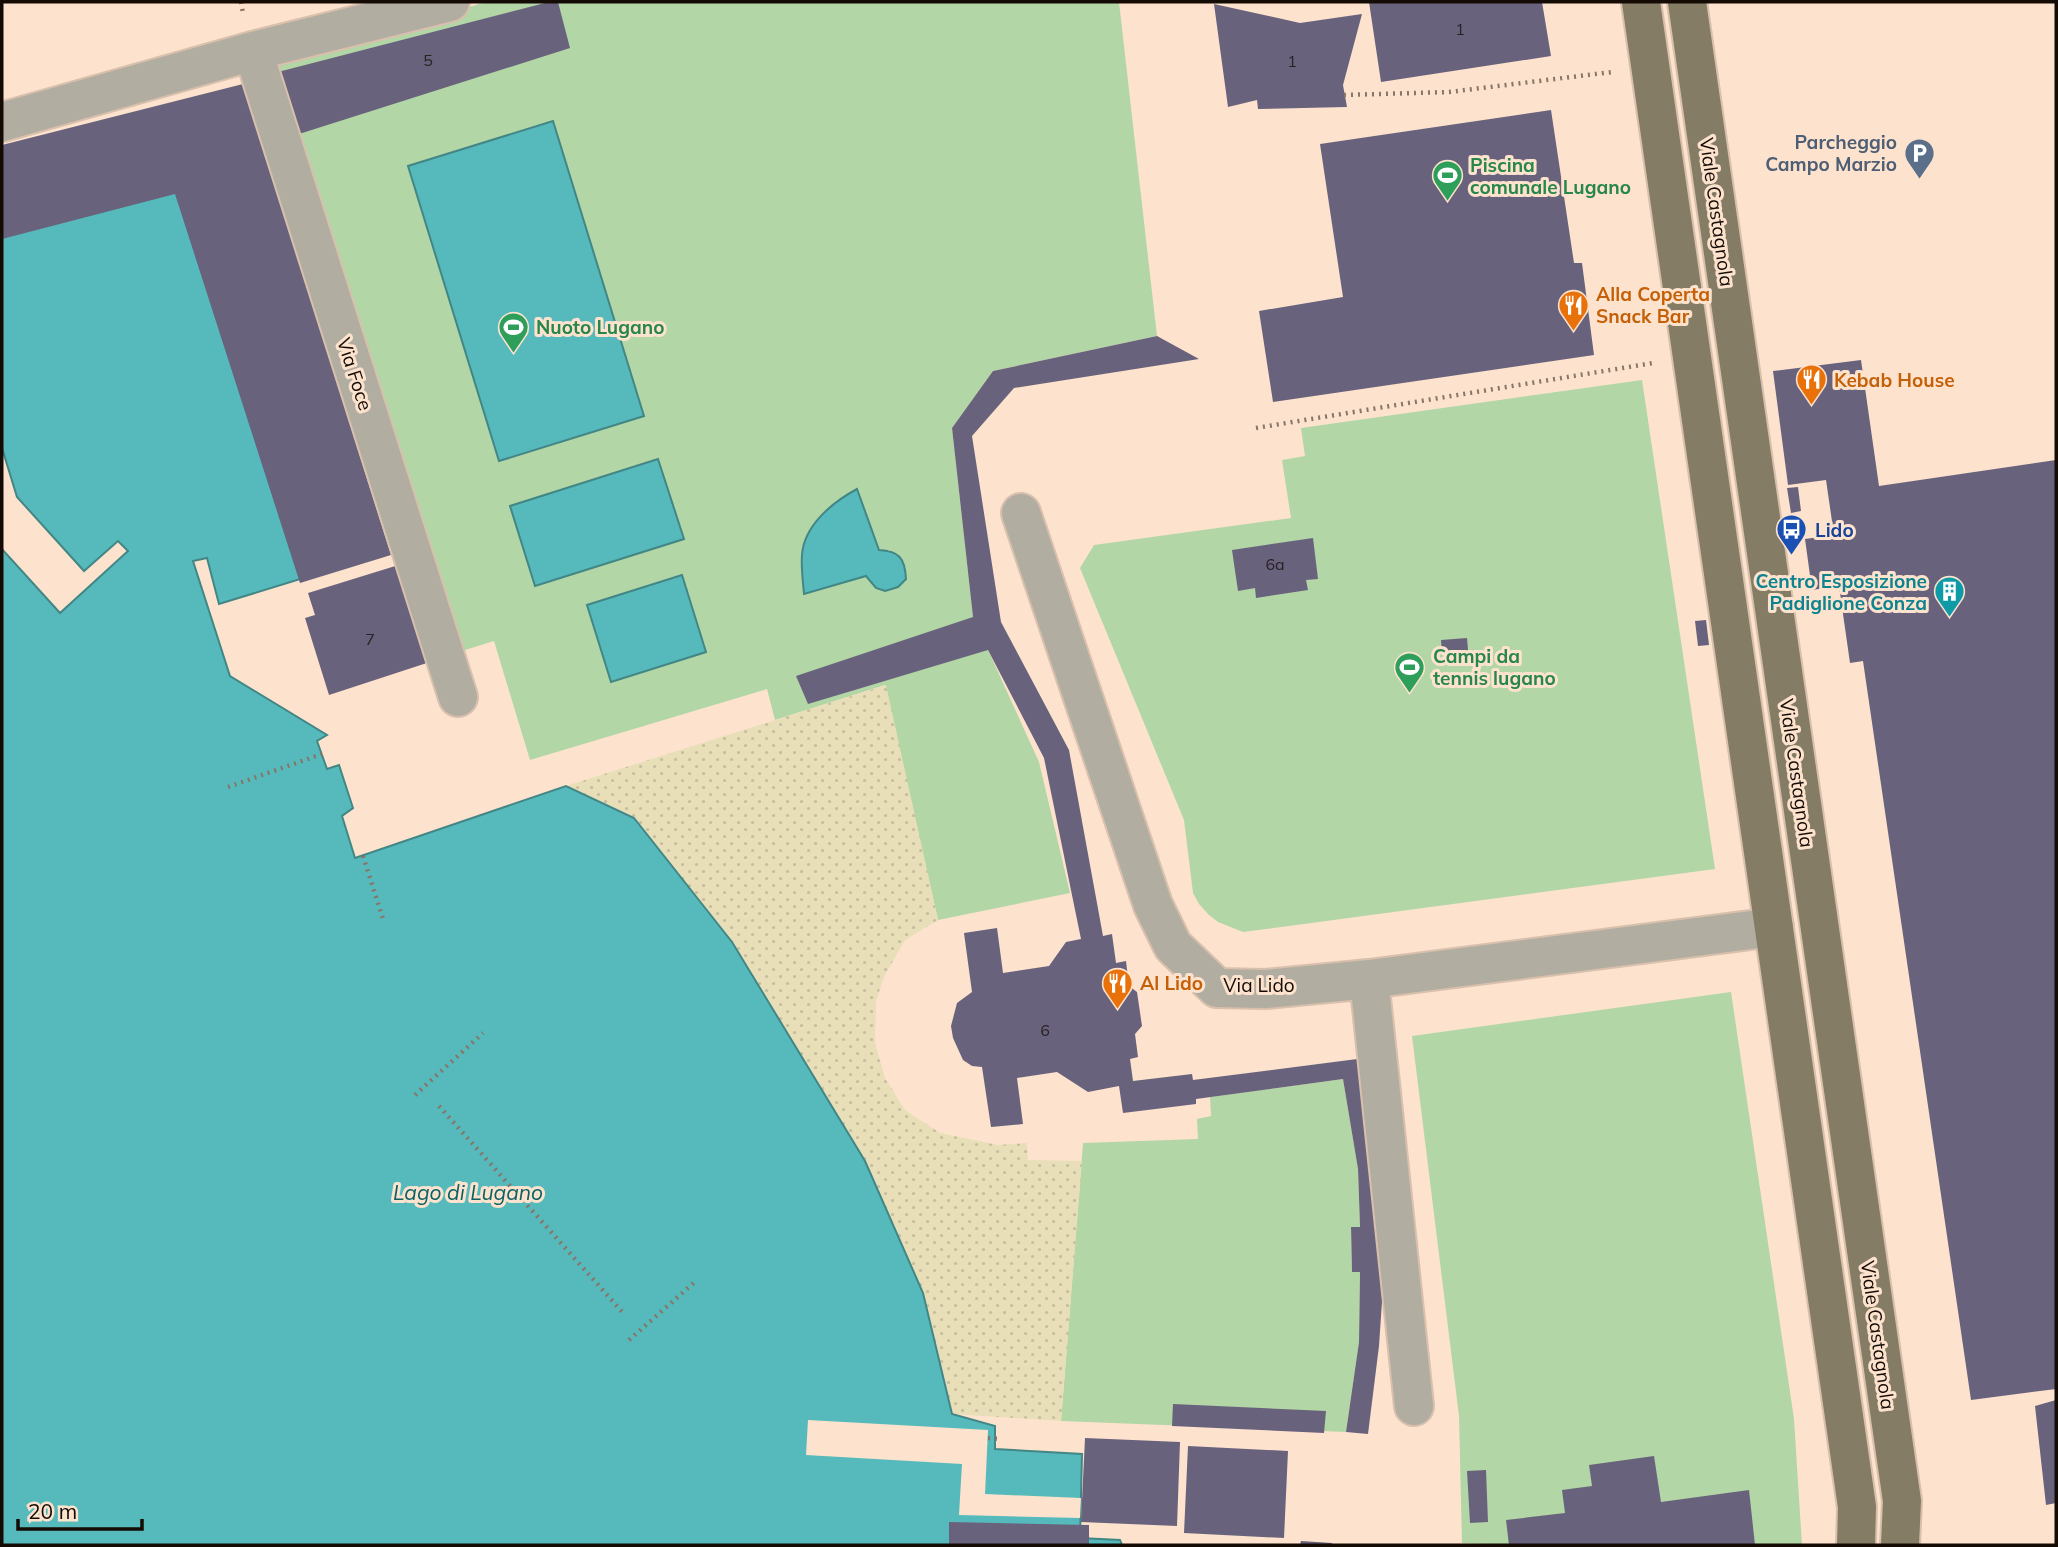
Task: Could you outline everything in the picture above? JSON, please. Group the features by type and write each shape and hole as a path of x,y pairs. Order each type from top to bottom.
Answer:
{"main road":[{"path":"1641,2 1857,1507 1856,1545"},
{"name":"Viale Castagnola","path":"1687,2 1902,1501 1900,1545"}],"lane":[{"path":"2,122 253,51 450,2"},
{"name":"Via Foce","path":"253,51 458,697"},
{"name":"Via Lido","path":"1021,513 1153,905 1172,946 1217,988 1266,989 1369,978 1774,927"},
{"path":"1369,978 1414,1406"}],"path":[{"path":"1344,95 1449,92 1616,71"},
{"path":"1256,428 1692,357"},
{"path":"228,787 322,754"},
{"path":"363,856 384,922"},
{"path":"415,1095 483,1033"},
{"path":"439,1106 624,1314"},
{"path":"629,1340 697,1280"},
{"path":"988,1438 1001,1438"}],"green space":[{"path":"486,2 1119,2 1157,336 993,371 952,428 973,617 1039,762 1070,893 938,920 885,685 775,720 767,689 530,760 494,641 449,655 272,66","holes":["856,490 879,550 890,550 876,588 866,576"]},
{"name":"Campi da tennis lugano","path":"1642,380 1715,869 1243,932 1218,922 1209,915 1193,893 1184,820 1080,568 1094,545 1291,518 1282,460 1305,456 1301,428"},
{"path":"1731,992 1794,1419 1802,1545 1462,1543 1459,1416 1412,1036"},
{"path":"1343,1079 1358,1169 1360,1227 1351,1227 1352,1272 1360,1272 1359,1342 1346,1432 1061,1421 1083,1143 1198,1139 1197,1119 1211,1116 1210,1097"}],"sand":[{"path":"886,685 938,920 905,940 884,977 876,1001 875,1043 885,1078 905,1110 940,1133 998,1145 1027,1143 1028,1160 1082,1161 1061,1421 952,1414 923,1293 634,819 566,786"}],"water":[{"name":"Lago di Lugano","path":"220,116 362,560 219,604 207,558 193,561 230,676 327,735 317,741 327,769 339,765 353,808 342,816 355,858 566,786 634,818 732,942 865,1161 923,1293 952,1414 995,1426 995,1449 1082,1454 1080,1538 1120,1540 1122,1545 2,1545 2,549 60,613 128,551 118,541 84,571 17,497 2,448 2,171"},
{"path":"553,121 644,416 499,461 408,166"},
{"path":"658,459 684,539 535,586 510,506"},
{"path":"857,489 879,550 892,552 900,557 906,579 898,587 885,591 876,588 866,576 804,594 802,555 808,534 821,516"},
{"path":"682,575 706,652 611,682 587,605"}],"pier":[{"path":"808,1420 988,1430 985,1494 1081,1498 1080,1518 959,1515 962,1464 806,1455"}],"building":[{"path":"549,2 558,2 570,48 299,134 278,72"},
{"path":"1369,2 1542,2 1551,56 1381,82"},
{"path":"1214,4 1300,23 1362,14 1343,85 1347,107 1258,109 1257,100 1228,107"},
{"path":"243,84 391,555 300,583 175,194 2,239 2,145"},
{"name":"Piscina comunale Lugano","path":"1551,110 1574,263 1582,263 1594,355 1273,402 1259,311 1343,297 1320,144"},
{"path":"1157,336 1199,359 1014,388 972,436 1001,622 1069,750 1103,936 1112,934 1116,963 1126,961 1129,986 1137,992 1142,1026 1135,1034 1138,1057 1130,1059 1133,1081 1192,1074 1193,1080 1365,1058 1384,1272 1379,1346 1368,1434 1346,1432 1359,1342 1360,1272 1352,1272 1351,1227 1360,1227 1358,1169 1343,1079 1196,1099 1196,1104 1123,1113 1119,1086 1088,1092 1057,1072 1017,1078 1023,1124 991,1127 982,1067 972,1066 963,1060 953,1038 951,1026 957,1003 972,992 964,933 997,928 1003,973 1049,966 1066,942 1081,939 1044,758 988,650 808,704 796,676 973,617 952,428 993,371"},
{"path":"1861,360 1879,486 2056,460 2056,1389 1971,1400 1863,661 1850,663 1839,586 1812,590 1805,539 1834,535 1826,480 1788,485 1773,371"},
{"path":"1798,487 1801,511 1791,513 1787,488"},
{"path":"1313,538 1318,579 1306,580 1308,590 1256,598 1255,588 1238,591 1232,550"},
{"path":"405,563 436,660 329,695 305,618 315,615 308,593"},
{"path":"1706,620 1709,645 1698,646 1695,621"},
{"path":"1467,638 1468,650 1442,653 1441,640"},
{"path":"2056,1400 2056,1503 2046,1505 2035,1406"},
{"path":"1173,1404 1326,1411 1324,1433 1172,1426"},
{"path":"1085,1438 1180,1442 1177,1526 1081,1522"},
{"path":"1188,1446 1288,1451 1284,1538 1184,1533"},
{"path":"1654,1456 1661,1502 1749,1490 1755,1545 1509,1545 1506,1520 1565,1513 1562,1490 1592,1486 1589,1465"},
{"path":"1486,1470 1488,1522 1470,1523 1467,1471"},
{"path":"949,1522 1089,1525 1089,1545 949,1545"},
{"path":"1301,1541 1332,1543 1332,1545 1300,1545"}],"place":[{"name":"Parcheggio Campo Marzio","path":"1920,180"},
{"name":"Piscina comunale Lugano","path":"1447,203"},
{"name":"Alla Coperta Snack Bar","path":"1573,332"},
{"name":"Nuoto Lugano","path":"513,354"},
{"name":"Kebab House","path":"1811,407"},
{"name":"Lido","path":"1792,557"},
{"name":"Centro Esposizione Padiglione Conza","path":"1950,619"},
{"name":"Campi da tennis lugano","path":"1410,694"},
{"name":"Al Lido","path":"1117,1010"}]}
